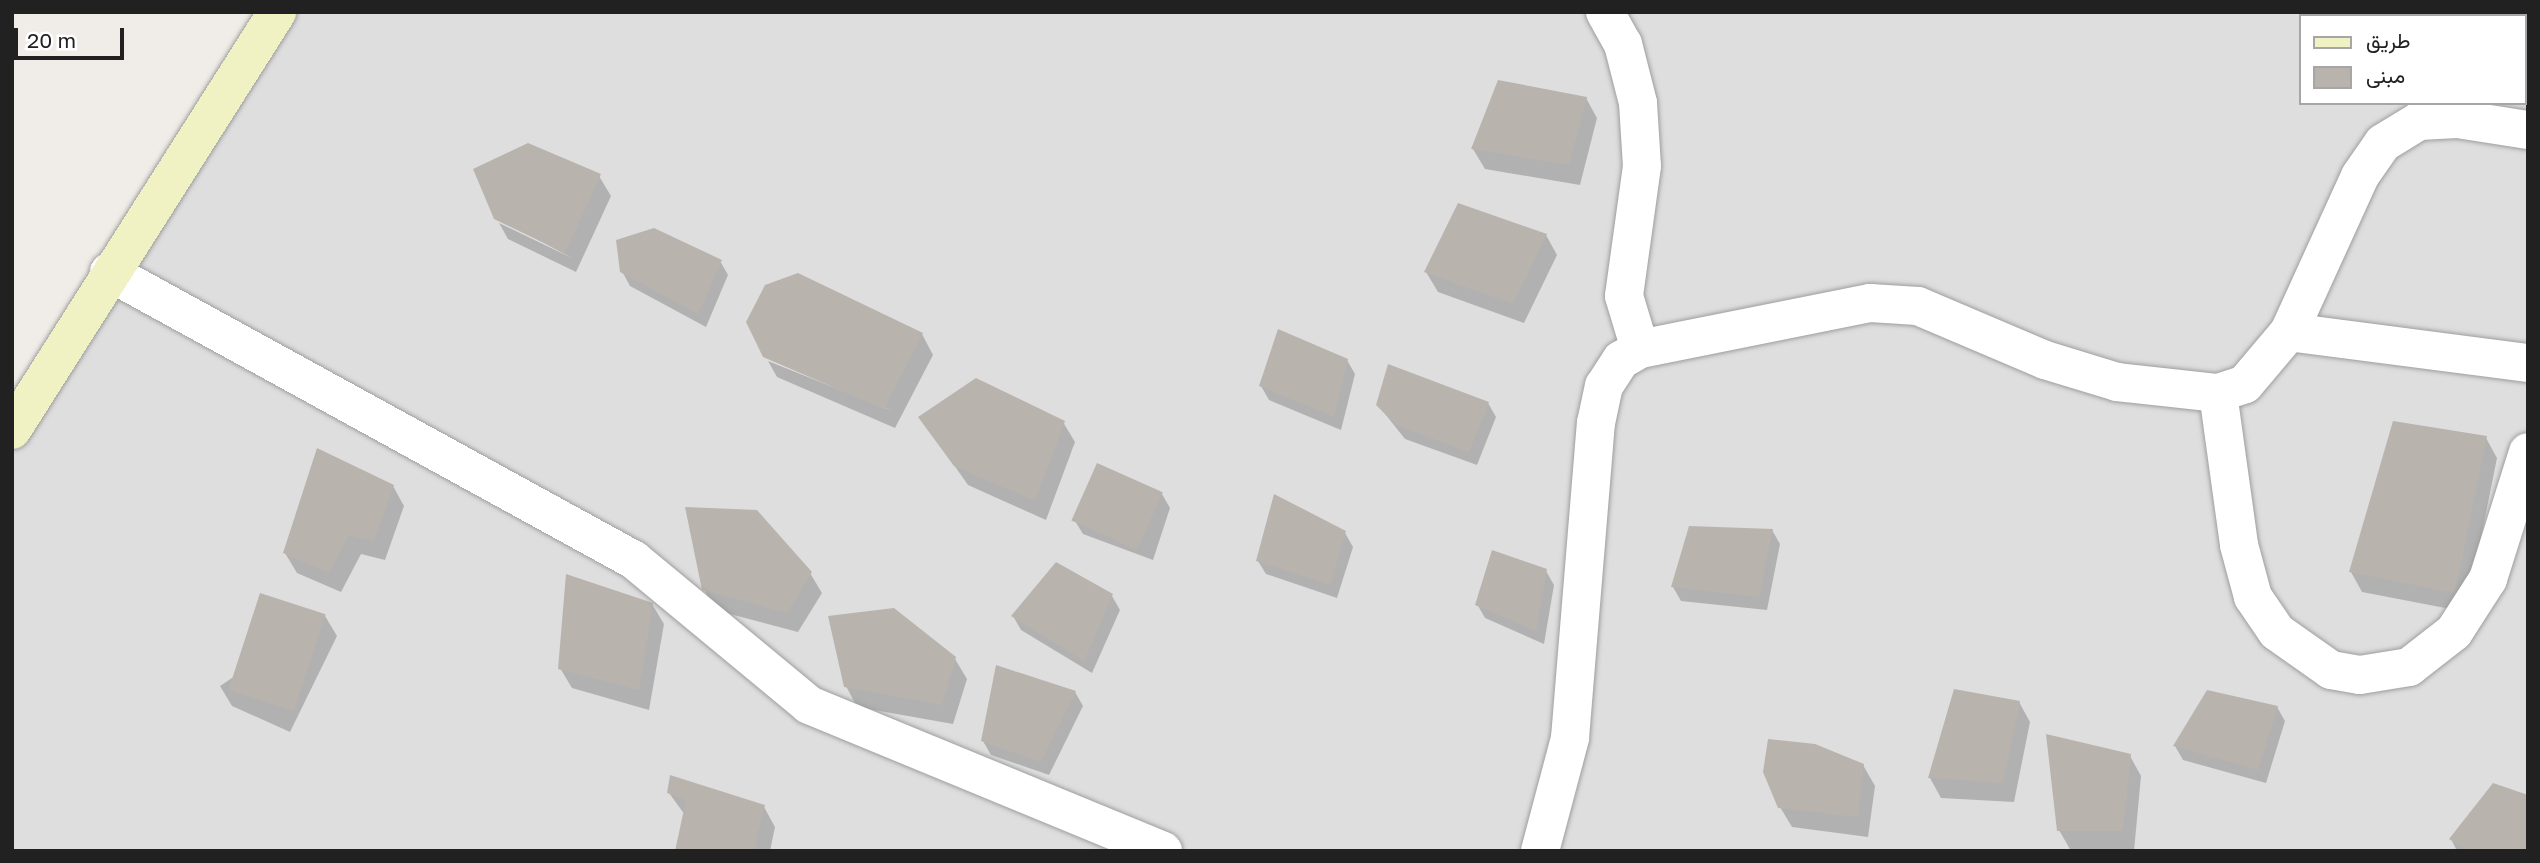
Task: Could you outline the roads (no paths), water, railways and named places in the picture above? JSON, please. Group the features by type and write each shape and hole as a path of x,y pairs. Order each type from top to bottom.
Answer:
{"street":[{"path":"12,430 109,272 277,12"},
{"path":"1605,12 1623,44 1638,103 1642,166 1624,296 1640,348"},
{"path":"1540,851 1570,738 1596,423 1604,386 1621,360 1640,348 1870,303 1918,306 2045,360 2117,382 2218,393 2245,384 2289,331 2360,176 2383,143 2420,121 2457,119 2528,130"},
{"path":"109,272 634,560 809,705 1163,851"},
{"path":"2289,331 2528,363"},
{"path":"2218,393 2239,545 2253,597 2277,632 2331,670 2360,675 2409,667 2454,632 2488,579 2528,452"}]}
